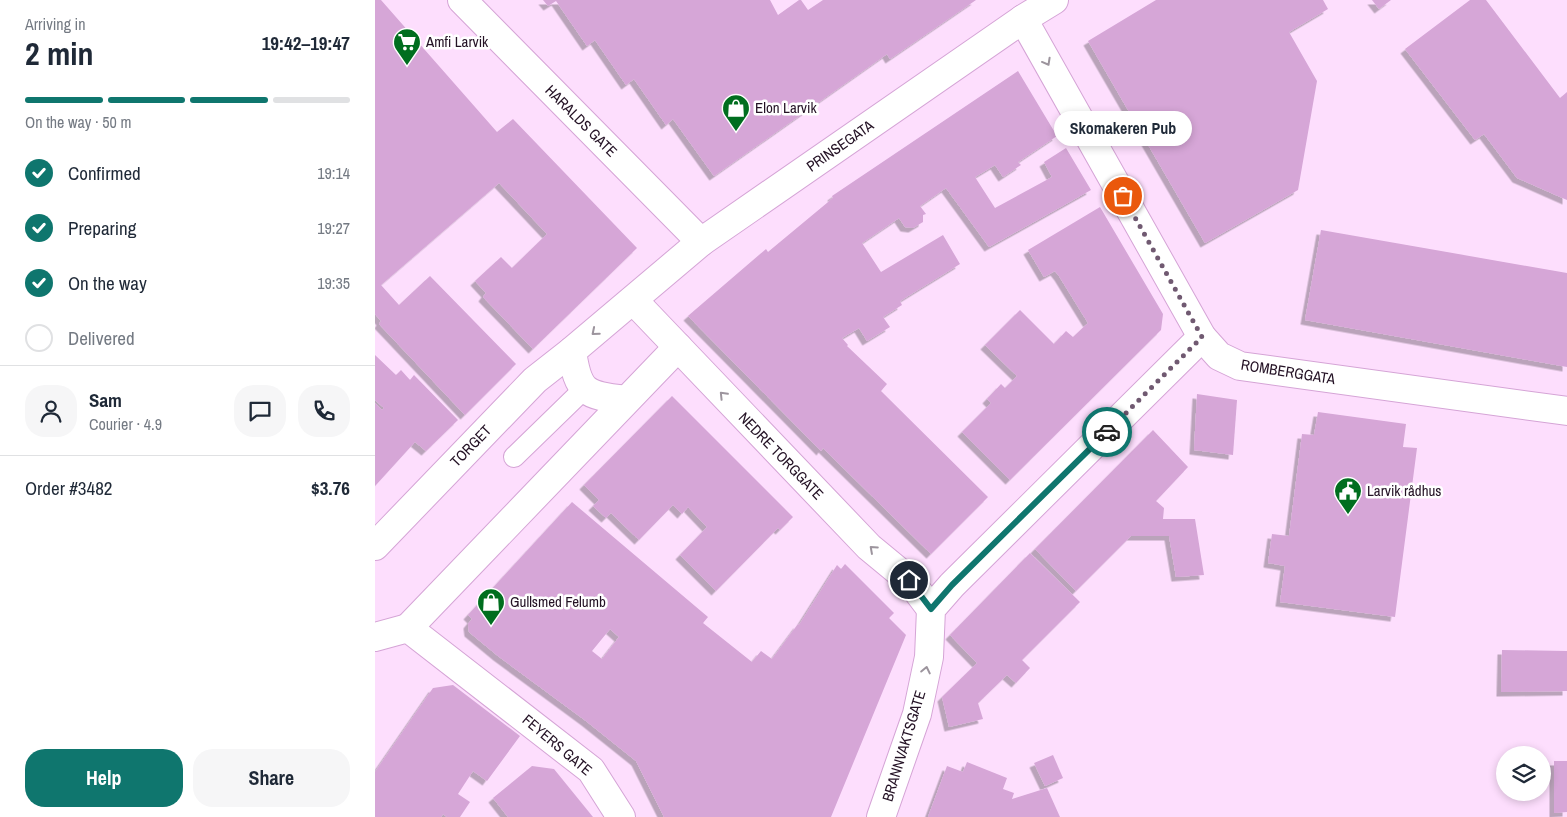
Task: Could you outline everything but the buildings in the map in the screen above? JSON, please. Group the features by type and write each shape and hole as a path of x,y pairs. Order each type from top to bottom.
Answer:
{"street":[{"name":"HARALDS GATE","path":"462,0 701,242"},
{"name":"PRINSEGATA","path":"633,300 701,242 1023,19 1054,0"},
{"name":"ROMBERGGATA","path":"1023,19 1202,337 1219,356 1240,366 1567,410"},
{"name":"NEDRE TORGGATE","path":"633,300 869,547 909,580 931,609"},
{"name":"TORGET","path":"375,546 535,380 633,300"},
{"path":"931,609 952,585 1202,337"},
{"path":"375,637 408,628 678,347"},
{"path":"572,351 575,373 584,389 601,397 626,400"},
{"name":"BRANNVAKTSGATE","path":"881,817 917,714 929,657 931,609"},
{"name":"FEYERS GATE","path":"408,628 591,770 621,817"}],"lane":[{"path":"514,457 584,389"}],"way so far":[{"path":"1107,432 1202,337 1123,196"}],"place":[{"name":"Amfi Larvik","path":"407,66"},
{"name":"Elon Larvik","path":"736,132"},
{"name":"Skomakeren Pub","path":"1123,196"},
{"name":"Larvik rådhus","path":"1348,515"},
{"name":"Gullsmed Felumb","path":"491,626"}],"route":[{"path":"909,580 931,609 952,585 1107,432"}]}
